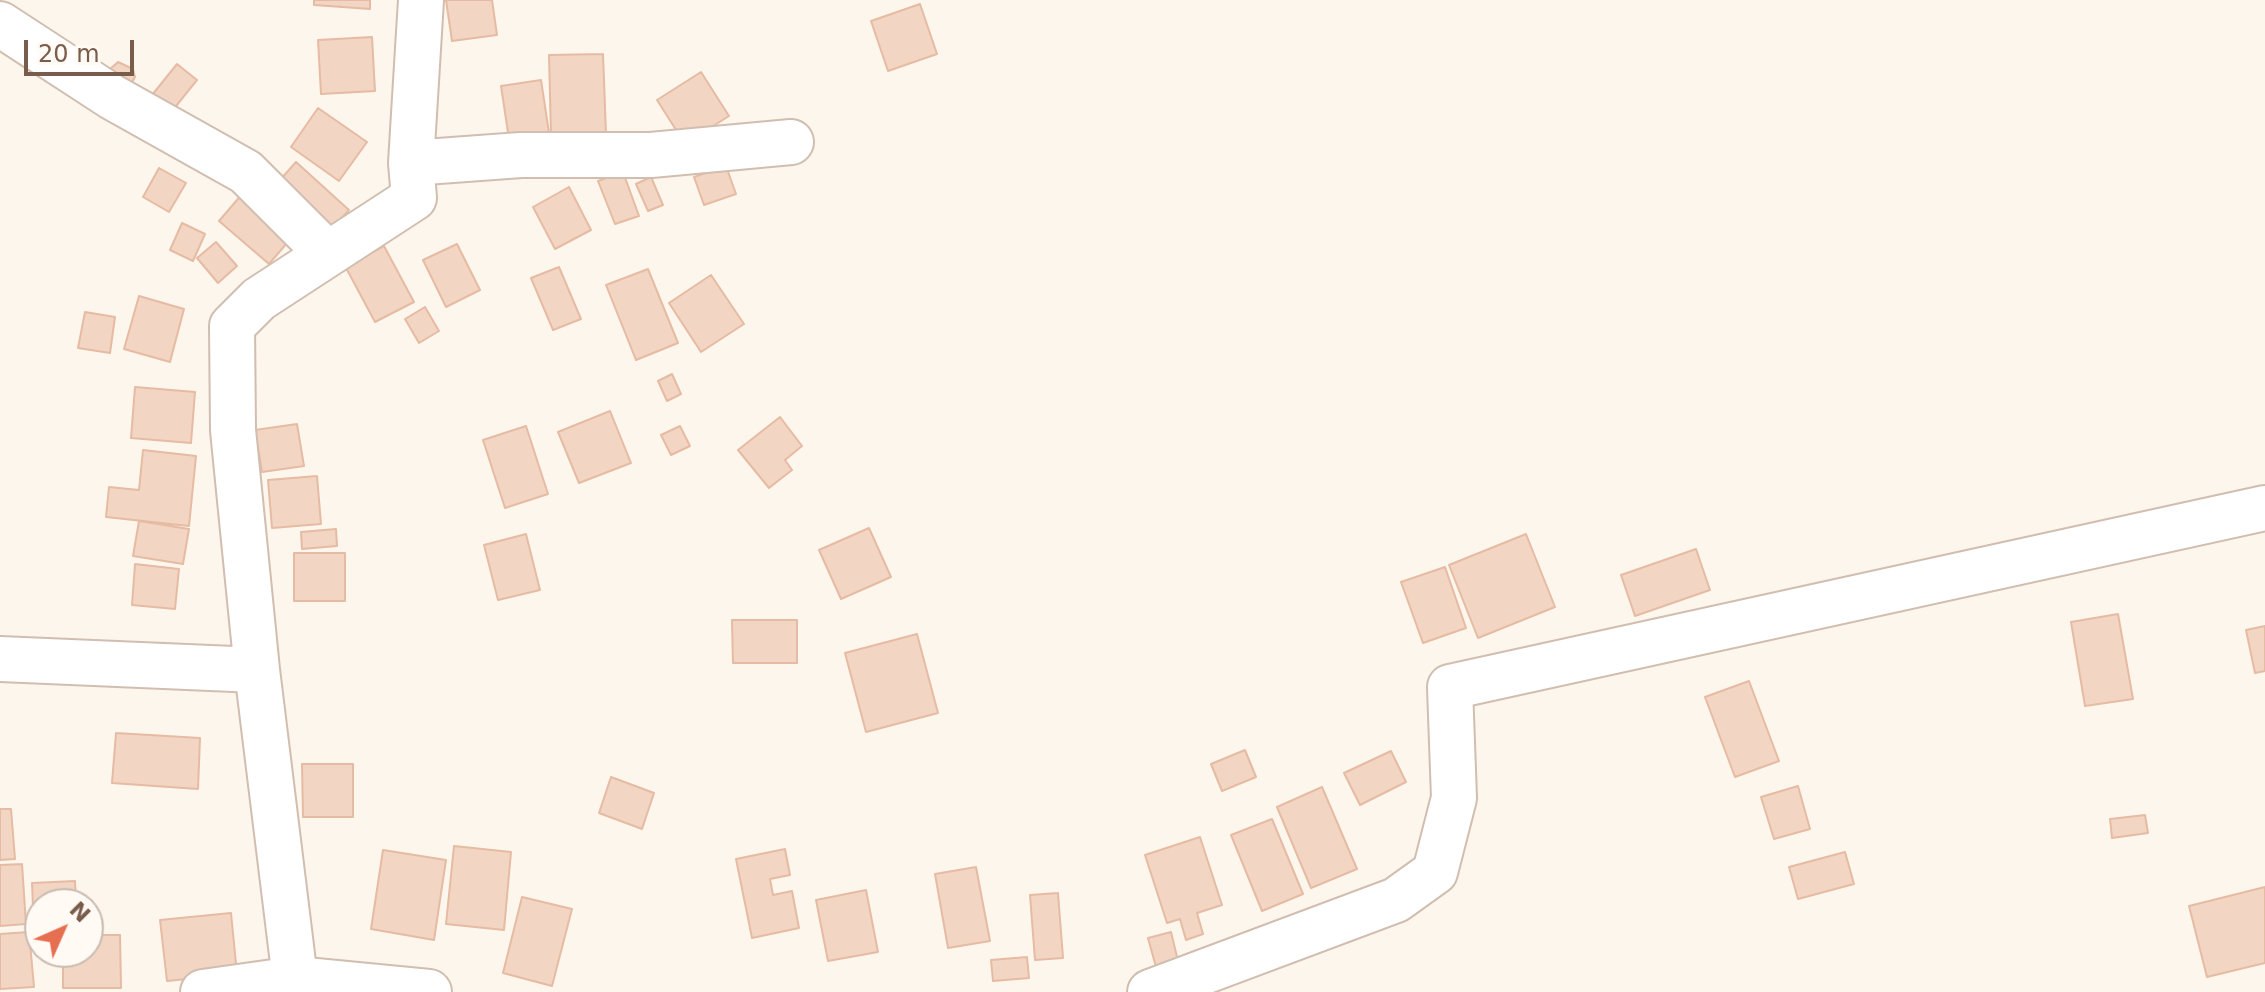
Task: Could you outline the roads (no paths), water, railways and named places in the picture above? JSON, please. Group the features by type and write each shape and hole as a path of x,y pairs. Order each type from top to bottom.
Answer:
{"street":[{"path":"310,985 257,670 233,430 232,326 259,299 414,198 411,163 421,0"},
{"path":"0,24 112,97 246,172 328,254"},
{"path":"411,163 521,155 651,155 791,142"},
{"path":"1150,992 1396,900 1435,872 1454,798 1450,687 2265,508"},
{"path":"0,659 257,670"},
{"path":"203,992 310,985 429,992"}]}
